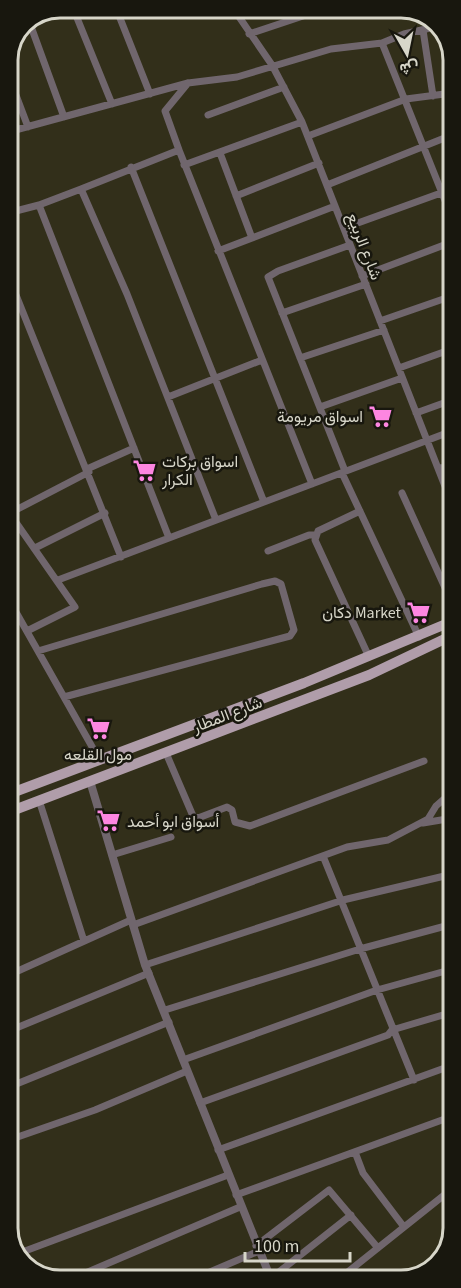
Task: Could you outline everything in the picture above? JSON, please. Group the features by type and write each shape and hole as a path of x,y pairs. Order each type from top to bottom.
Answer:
{"main road":[{"name":"شارع المطار","path":"18,790 315,679 443,626"},
{"name":"شارع المطار","path":"18,808 321,694 399,663 443,640"},
{"path":"315,679 315,687 321,694"},
{"path":"288,689 295,696 295,704"}],"street":[{"path":"78,18 112,104"},
{"path":"120,18 150,94"},
{"name":"شارع الربيع","path":"239,18 272,65 302,122 443,481"},
{"path":"249,34 297,18"},
{"path":"32,29 64,117"},
{"path":"18,130 188,83 237,77 331,49 382,43 428,29"},
{"path":"423,30 433,96"},
{"path":"344,228 442,193 382,43"},
{"path":"188,83 165,111 178,150 312,484"},
{"path":"208,115 284,87"},
{"path":"308,136 406,99 443,94"},
{"path":"18,100 28,127"},
{"path":"184,165 302,122"},
{"path":"327,185 443,139"},
{"path":"18,210 39,205 178,150"},
{"path":"220,153 252,238"},
{"path":"236,196 319,163"},
{"path":"131,167 264,502"},
{"path":"81,189 127,294 216,520"},
{"path":"39,205 169,538"},
{"path":"219,251 335,206"},
{"path":"350,245 272,274 268,278 360,511 419,637"},
{"path":"362,276 443,245"},
{"path":"282,313 366,284"},
{"path":"18,299 121,557"},
{"path":"380,321 443,299"},
{"path":"300,358 384,330"},
{"path":"399,368 443,351"},
{"path":"168,397 262,360"},
{"path":"320,406 402,378"},
{"path":"416,413 443,403"},
{"path":"58,580 443,434"},
{"path":"18,507 134,448"},
{"path":"438,468 443,468"},
{"path":"402,493 443,581"},
{"path":"268,551 315,535 360,511"},
{"path":"35,548 105,513"},
{"path":"18,524 75,607 27,631"},
{"path":"315,535 315,540 369,657"},
{"path":"38,651 262,584 275,581 281,584 293,621 294,630 290,636 64,697"},
{"path":"18,615 99,759"},
{"path":"166,753 193,816 198,818 227,807 232,810 235,822 241,826 250,826 424,762"},
{"path":"90,782 147,969 266,1270"},
{"path":"39,800 84,941"},
{"path":"421,824 443,801"},
{"path":"18,971 132,922 347,847 388,840 421,824 443,820"},
{"path":"112,855 171,837"},
{"path":"323,856 343,900 360,949 414,1080"},
{"path":"18,1027 147,969 343,900 443,876"},
{"path":"165,1010 360,949 443,927"},
{"path":"183,1060 377,990 443,972"},
{"path":"200,1103 388,1035 392,1030 443,1015"},
{"path":"18,1083 169,1022"},
{"path":"218,1150 443,1069"},
{"path":"18,1137 95,1110 187,1071"},
{"path":"236,1195 443,1120"},
{"path":"355,1152 363,1173 404,1227"},
{"path":"25,1251 228,1175"},
{"path":"212,1270 257,1249 325,1191 333,1192 378,1248"},
{"path":"350,1270 443,1196"},
{"path":"92,1270 240,1207"},
{"path":"281,1270 351,1215"}],"place":[{"name":"اسواق مريومة","path":"381,416"},
{"name":"اسواق بركات الكرار","path":"144,470"},
{"name":"دكان Market","path":"419,612"},
{"name":"مول القلعه","path":"98,729"},
{"name":"أسواق ابو أحمد","path":"109,821"}]}
